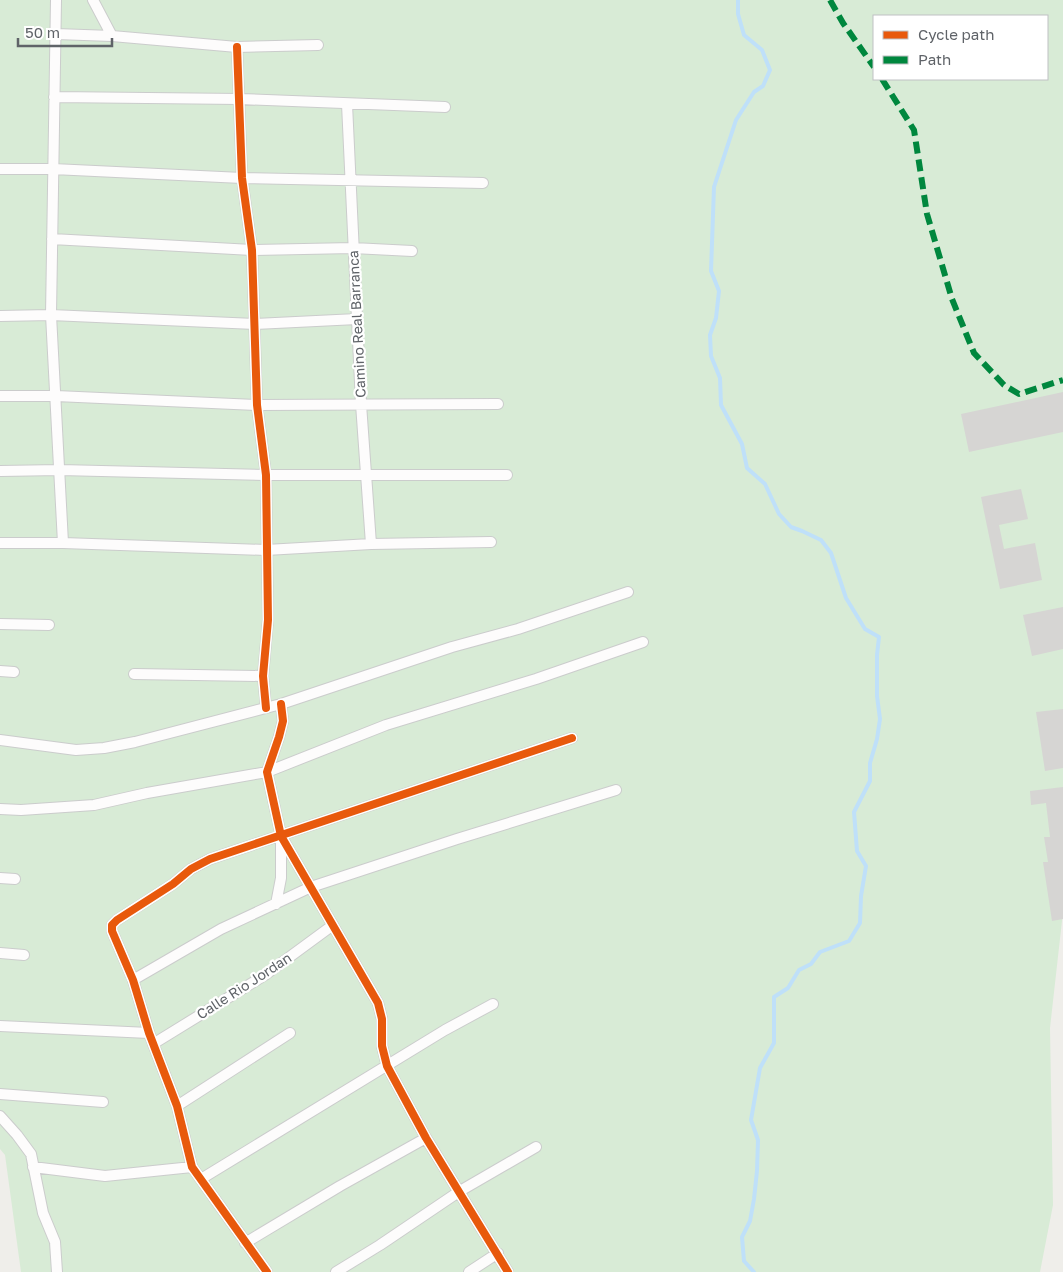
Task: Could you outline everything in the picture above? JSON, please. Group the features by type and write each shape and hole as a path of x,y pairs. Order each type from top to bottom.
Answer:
{"street":[{"path":"56,0 50,315 63,543"},
{"path":"93,0 112,36"},
{"path":"56,34 112,36 236,47 318,44"},
{"path":"236,47 240,99 242,178 252,250 257,405 266,475 268,620 263,676 266,708"},
{"path":"54,97 240,99 445,106"},
{"name":"Camino Real Barranca","path":"346,104 360,404 371,544"},
{"path":"0,169 53,169 242,178 483,183"},
{"path":"52,239 252,250 353,248 412,251"},
{"path":"0,316 50,315 255,324 357,319"},
{"path":"0,396 56,396 257,405 498,404"},
{"path":"0,471 60,470 366,476 507,475"},
{"path":"0,543 63,543 266,550 371,544 491,542"},
{"path":"0,740 76,750 104,748 135,742 281,704 452,646 518,629 628,592"},
{"path":"0,624 49,625"},
{"path":"0,809 21,810 94,805 147,793 267,772 386,725 536,679 643,642"},
{"path":"0,671 14,672"},
{"path":"134,674 263,676"},
{"path":"276,904 281,878 281,836 267,772 283,721 281,704"},
{"path":"267,1272 192,1167 177,1106 153,1044 134,980 112,931 112,925 210,859 572,738"},
{"path":"134,980 221,929 311,887 616,790"},
{"path":"281,836 378,1003 382,1019 382,1046 387,1066 426,1138 508,1272"},
{"path":"0,878 15,879"},
{"name":"Calle Rio Jordan","path":"153,1044 265,975 333,925"},
{"path":"0,953 24,955"},
{"path":"201,1179 445,1030 493,1004"},
{"path":"0,1026 149,1032"},
{"path":"177,1106 290,1033"},
{"path":"0,1094 103,1102"},
{"path":"0,1116 31,1154 43,1213 54,1242 57,1272"},
{"path":"245,1243 340,1186 426,1138"},
{"path":"336,1272 460,1191 536,1147"},
{"path":"33,1167 105,1176 192,1167"},
{"path":"469,1272 498,1253"}],"green space":[{"path":"0,0 1063,0 1063,912 1050,1028 1053,1205 1040,1272 21,1272 5,1155 0,1149"}],"building":[{"path":"1063,392 1063,432 969,452 961,414"},
{"path":"1021,489 1028,519 999,525 1004,549 1035,543 1042,580 1000,589 981,497"},
{"path":"1063,607 1063,649 1032,656 1023,615"},
{"path":"1063,709 1063,768 1045,771 1036,712"},
{"path":"1063,787 1063,919 1052,921 1043,862 1048,862 1044,837 1050,837 1046,803 1031,805 1030,791"}],"waterway":[{"path":"738,0 738,14 744,35 762,50 770,70 763,86 754,92 736,120 714,187 711,271 719,291 716,318 710,335 711,356 720,378 721,405 742,444 747,468 765,484 779,514 791,527 821,540 831,553 846,598 865,629 879,637 877,696 880,719 877,739 870,763 870,781 854,812 857,851 866,866 861,896 860,923 849,941 820,952 811,964 799,970 788,988 774,997 774,1043 760,1068 751,1120 758,1140 754,1199 750,1221 742,1237 744,1261 754,1272"}],"marked path":[{"path":"830,0 843,23 873,66"},
{"path":"883,80 914,130 927,214 952,299 974,353 1004,385 1019,394 1063,380"}],"cycle path":[{"path":"237,47 242,178 252,250 257,405 266,475 268,620 263,676 266,708"},
{"path":"281,704 283,721 267,772 281,836 378,1003 382,1019 382,1046 387,1066 426,1138 508,1272"},
{"path":"267,1272 192,1167 177,1106 149,1033 133,980 112,931 112,925 173,884 191,869 210,859 572,738"}]}
